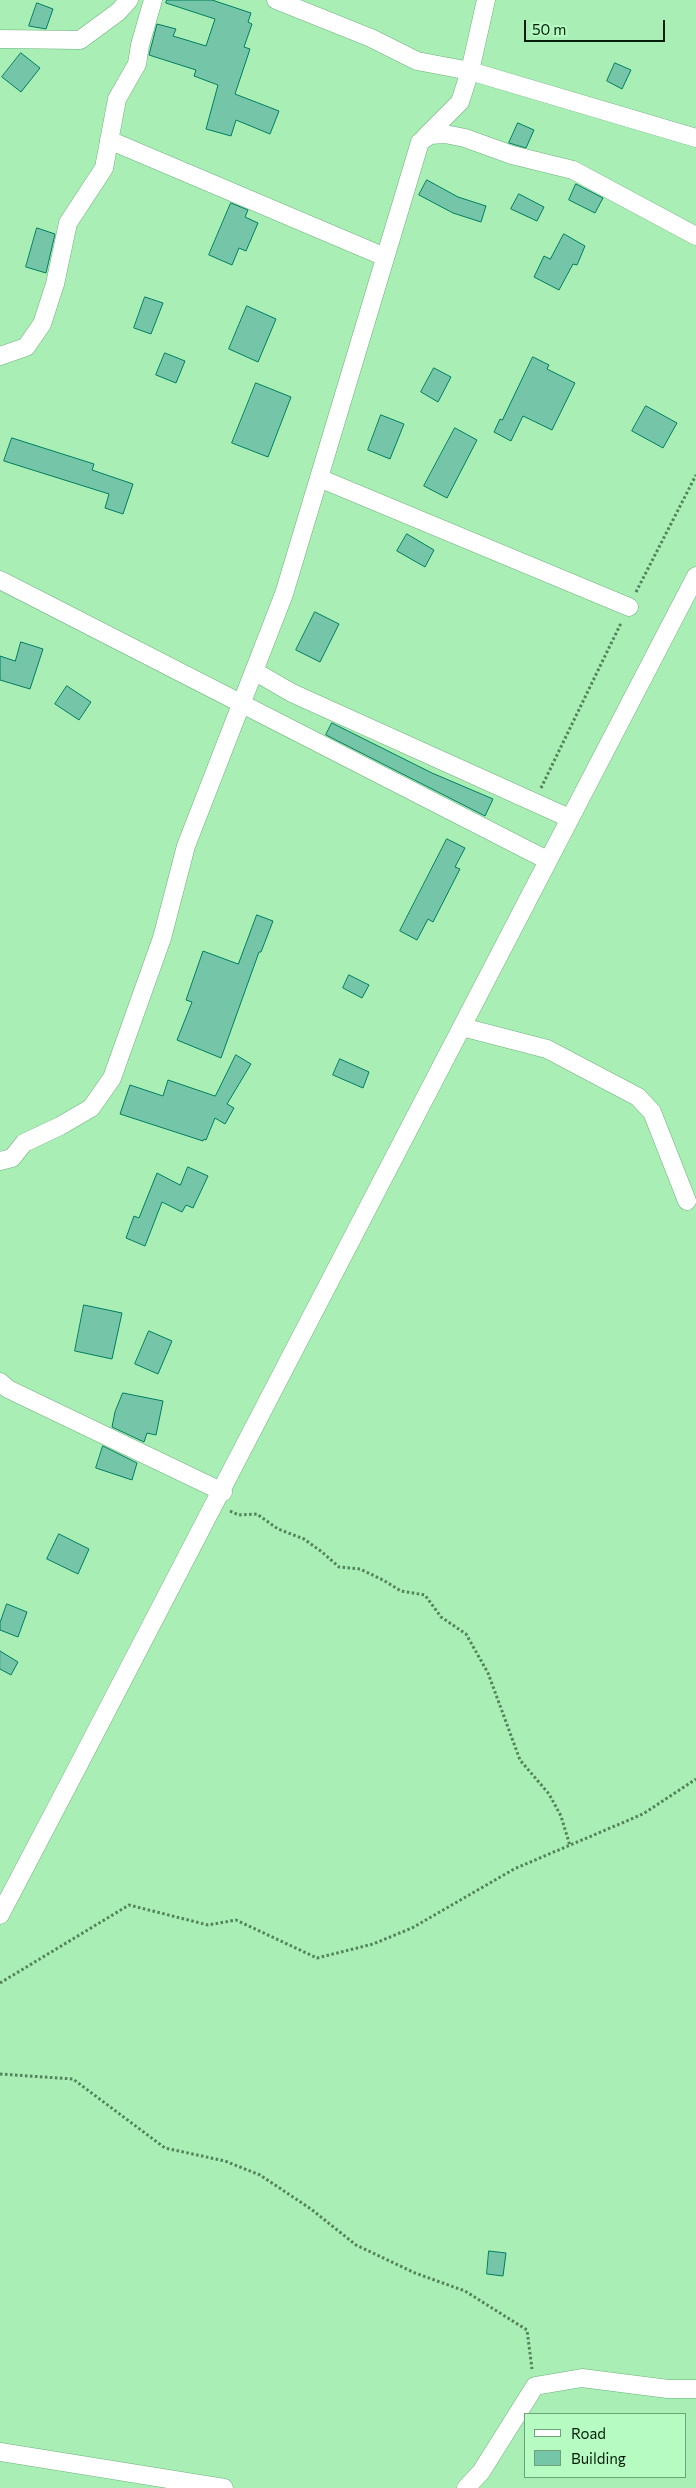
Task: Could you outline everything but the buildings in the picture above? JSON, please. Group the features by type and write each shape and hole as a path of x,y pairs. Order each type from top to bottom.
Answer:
{"street":[{"path":"0,39 80,40 118,12 128,0"},
{"path":"0,356 26,347 42,324 55,284 68,223 104,168 117,99 137,64 140,45 153,0"},
{"path":"276,0 370,38 417,61 470,71 696,138"},
{"path":"0,1161 12,1158 24,1142 60,1126 91,1108 112,1078 162,938 186,846 284,594 420,142 460,102 470,71 486,0"},
{"path":"420,142 430,135 445,134 465,138 512,155 574,170 696,236"},
{"path":"109,140 385,257"},
{"path":"319,478 629,607"},
{"path":"0,1915 220,1498 547,860 696,576"},
{"path":"0,580 547,860"},
{"path":"254,671 301,697 569,818"},
{"path":"462,1027 547,1048 638,1097 652,1112 687,1201"},
{"path":"0,1382 8,1389 220,1498"},
{"path":"466,2488 481,2472 535,2386 582,2378 668,2389 696,2389"},
{"path":"0,2452 224,2488"}],"path":[{"path":"534,802 696,475"},
{"path":"220,1498 238,1515 257,1514 278,1530 304,1539 338,1567 360,1570 383,1580 401,1592 426,1596 441,1617 466,1634 488,1672 520,1760 549,1794 561,1816 570,1846"},
{"path":"0,1983 129,1905 208,1925 236,1920 317,1958 373,1944 412,1928 514,1869 643,1814 696,1779"},
{"path":"0,2074 73,2079 165,2148 225,2161 260,2175 311,2209 356,2244 415,2273 465,2291 527,2330 535,2386"}]}
